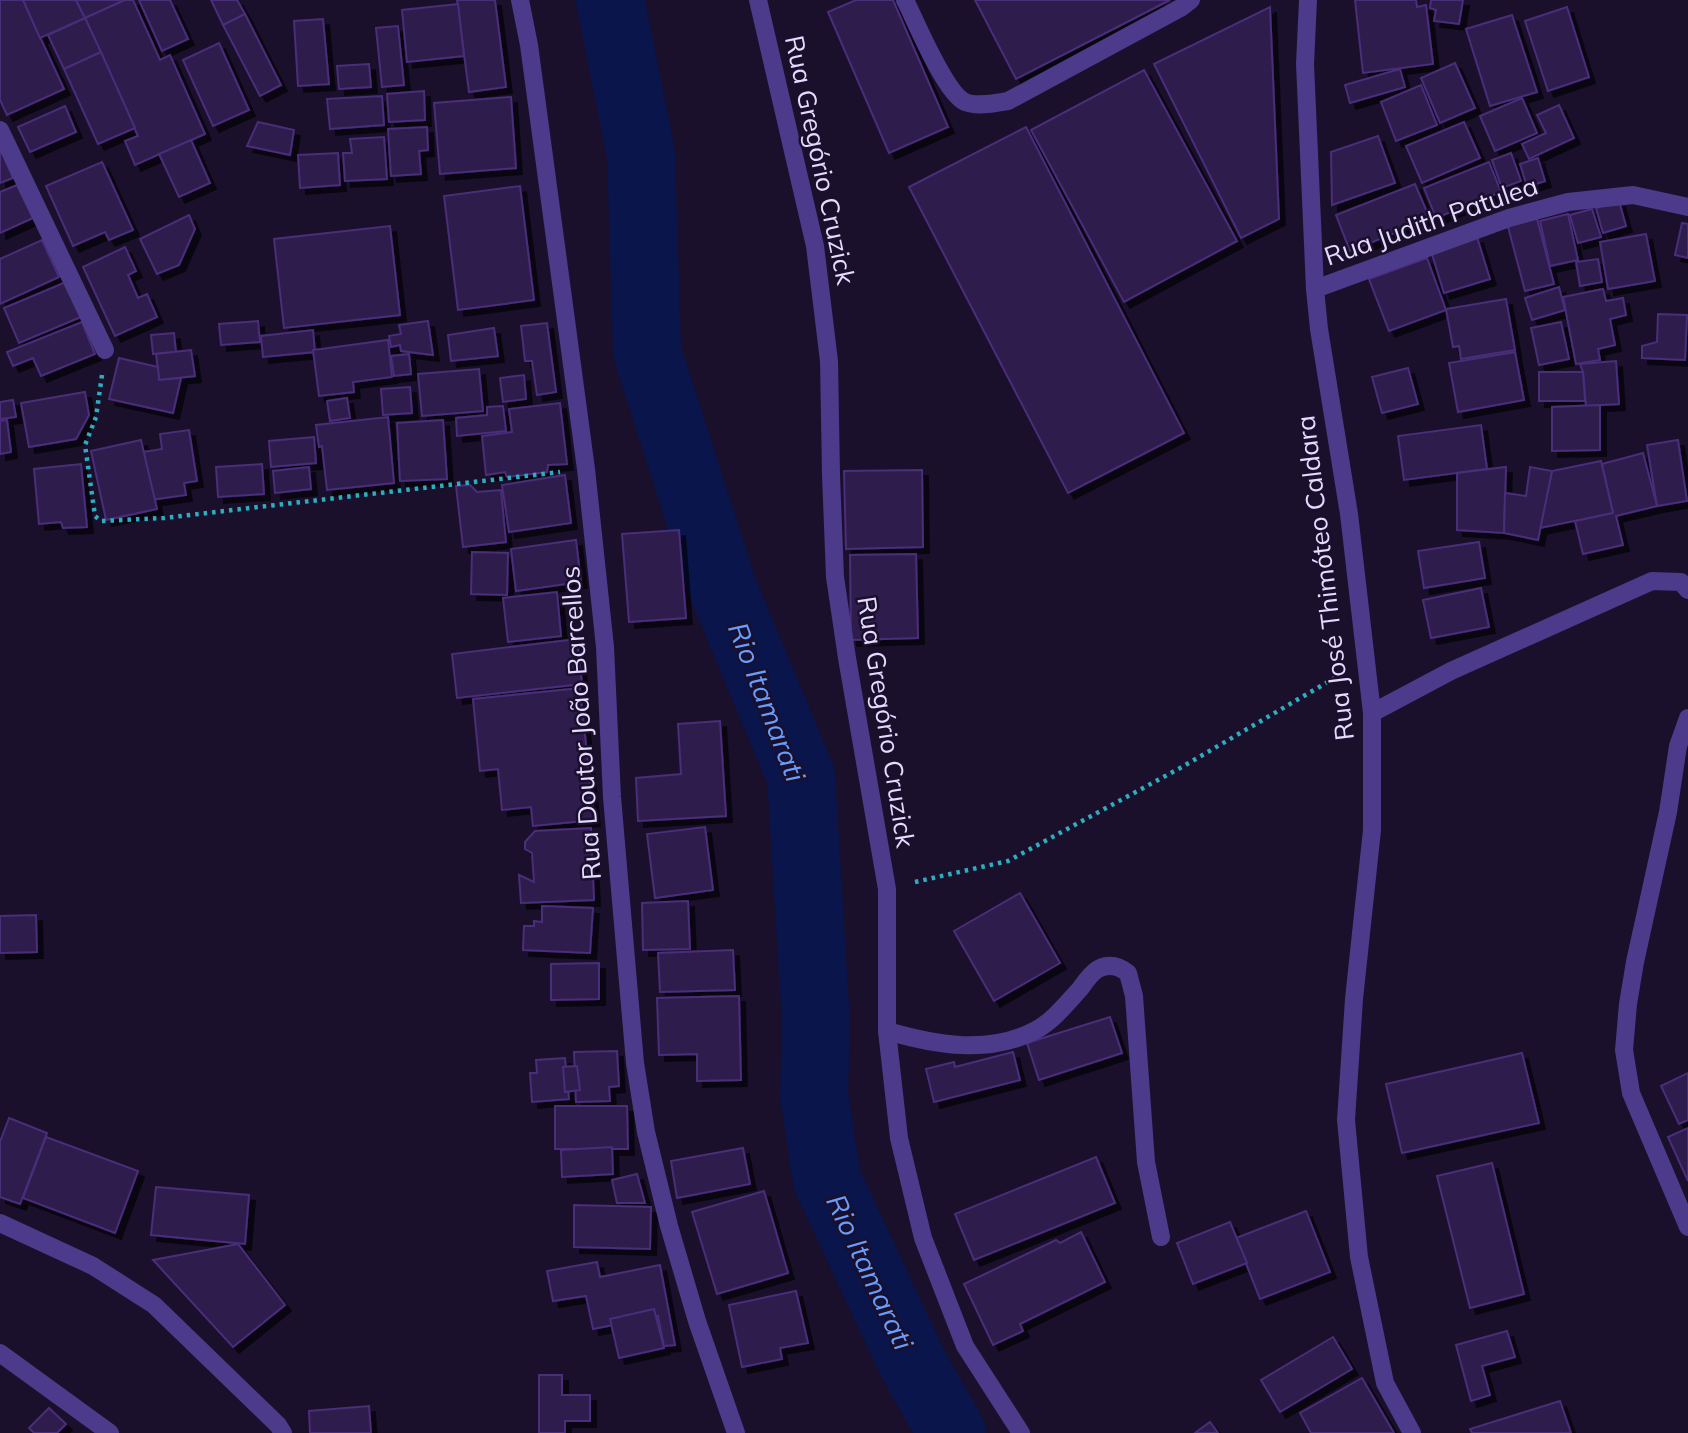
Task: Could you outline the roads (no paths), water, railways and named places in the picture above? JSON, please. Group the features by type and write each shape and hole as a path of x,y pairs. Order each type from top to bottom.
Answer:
{"street":[{"name":"Rua Doutor João Barcellos","path":"520,0 529,45 586,469 605,647 611,797 635,1063 646,1132 669,1226 697,1321 736,1433"},
{"name":"Rua Gregório Cruzick","path":"758,0 815,246 830,361 835,577 887,889 887,1031 899,1138 923,1238 965,1346 1021,1433"},
{"path":"905,0 949,89 965,102 986,104 1009,101 1191,0"},
{"name":"Rua José Thimóteo Caldara","path":"1308,0 1305,64 1315,289 1349,514 1372,713 1372,830 1354,999 1346,1120 1359,1258 1385,1383 1412,1433"},
{"path":"0,131 105,350"},
{"name":"Rua Judith Patulea","path":"1315,289 1509,218 1568,202 1633,195 1688,207"},
{"path":"1372,713 1451,671 1652,581 1681,582 1688,590"},
{"path":"1688,718 1678,746 1668,812 1635,962 1624,1050 1631,1093 1688,1227"},
{"path":"887,1031 927,1042 960,1046 998,1043 1037,1029 1064,1006 1097,970 1107,966 1119,966 1128,973 1134,996 1146,1162 1161,1237"},
{"path":"0,1223 93,1266 154,1305 278,1425 283,1433"},
{"path":"0,1353 110,1433"}],"waterway":[{"name":"Rio Itamarati","path":"610,0 641,155 647,352 723,589 801,776 816,1024 814,1095 827,1180 913,1364 952,1433"}]}
